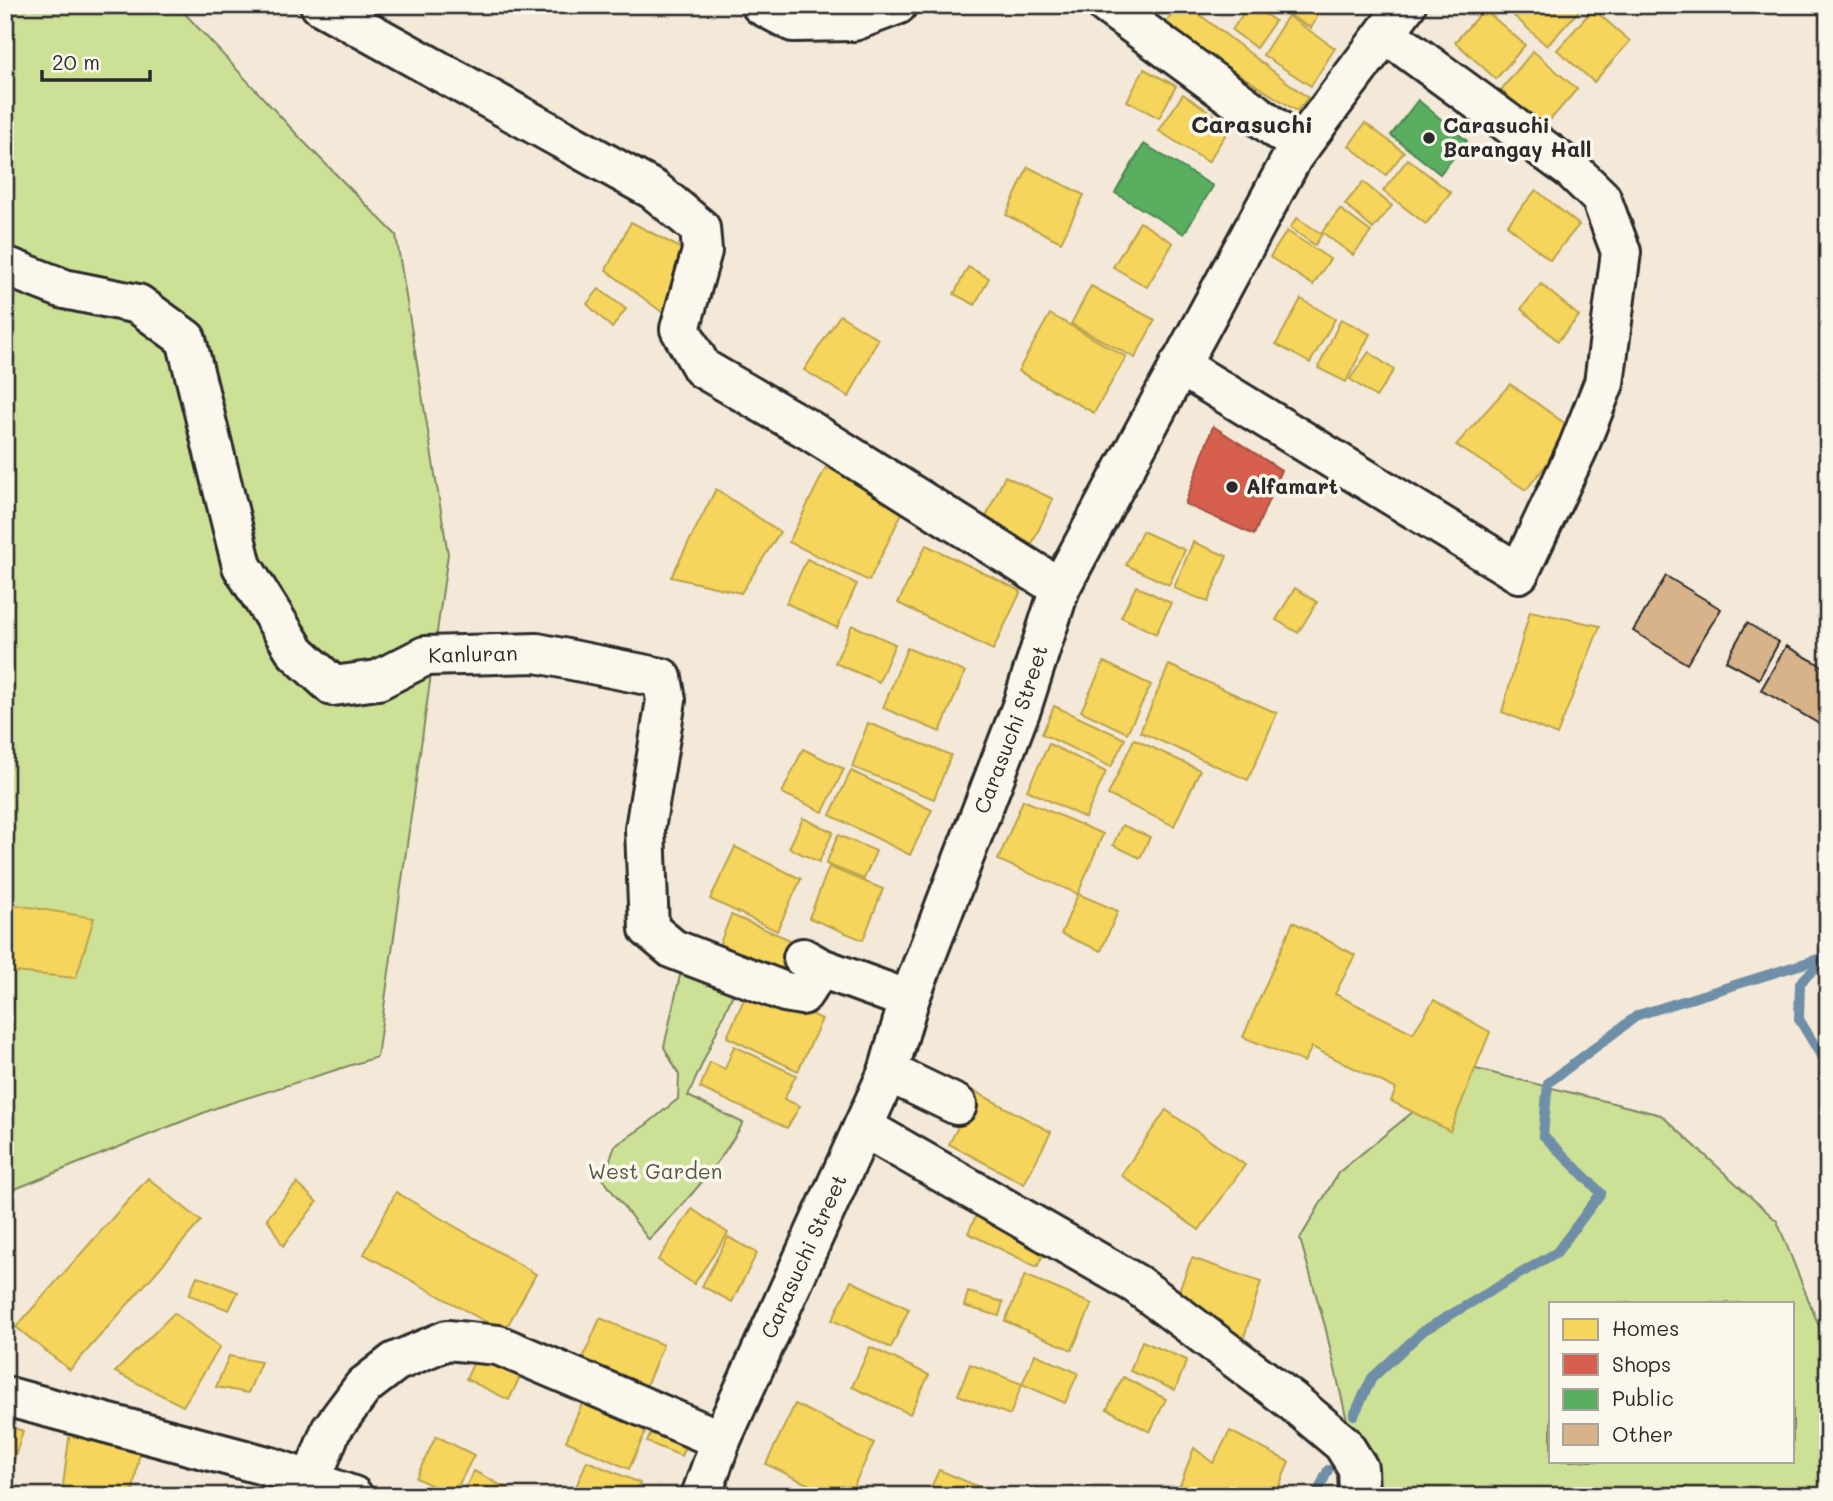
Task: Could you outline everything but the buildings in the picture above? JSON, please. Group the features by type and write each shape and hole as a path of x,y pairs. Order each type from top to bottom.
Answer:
{"street":[{"path":"320,5 654,190 700,228 702,251 680,329 702,368 809,430 1060,588"},
{"path":"761,5 793,22 855,21 897,5"},
{"path":"1107,5 1300,146"},
{"path":"1180,365 1518,572 1578,448 1604,383 1621,252 1601,198 1573,170 1395,19"},
{"name":"Carasuchi Street","path":"701,1496 721,1440 888,1072 909,1000 1022,706 1060,588 1293,156 1395,19"},
{"name":"Kanluran","path":"5,265 64,289 138,304 186,339 242,566 296,652 332,686 378,680 425,656 509,653 537,653 662,678 666,700 646,829 649,929 673,949 785,992 802,995 812,963 909,1000"},
{"path":"888,1072 957,1105"},
{"path":"863,1126 1136,1284 1292,1401 1343,1444 1358,1468 1359,1496"},
{"path":"308,1489 331,1430 363,1386 396,1362 447,1340 498,1345 721,1440"},
{"path":"5,1396 271,1467 308,1489 353,1496"}],"green space":[{"path":"5,5 177,5 304,142 396,235 448,554 377,1057 218,1107 5,1193"},
{"name":"West Garden","path":"681,971 733,994 688,1096 743,1123 700,1184 649,1240 603,1179 615,1146 678,1099 679,1075 664,1047"},
{"path":"1468,1067 1661,1115 1777,1221 1828,1349 1828,1496 1375,1496 1358,1468 1325,1326 1300,1239 1338,1173"}],"waterway":[{"path":"1354,1415 1372,1378 1423,1331 1557,1252 1601,1193 1543,1135 1548,1083 1638,1015 1828,956"},
{"path":"1825,958 1800,983 1799,1019 1828,1063"},
{"path":"1316,1496 1328,1470"}],"place":[{"name":"Carasuchi Barangay Hall","path":"1429,138"},
{"name":"Alfamart","path":"1232,487"}],"district":[{"name":"Carasuchi","path":"1252,125"}]}
